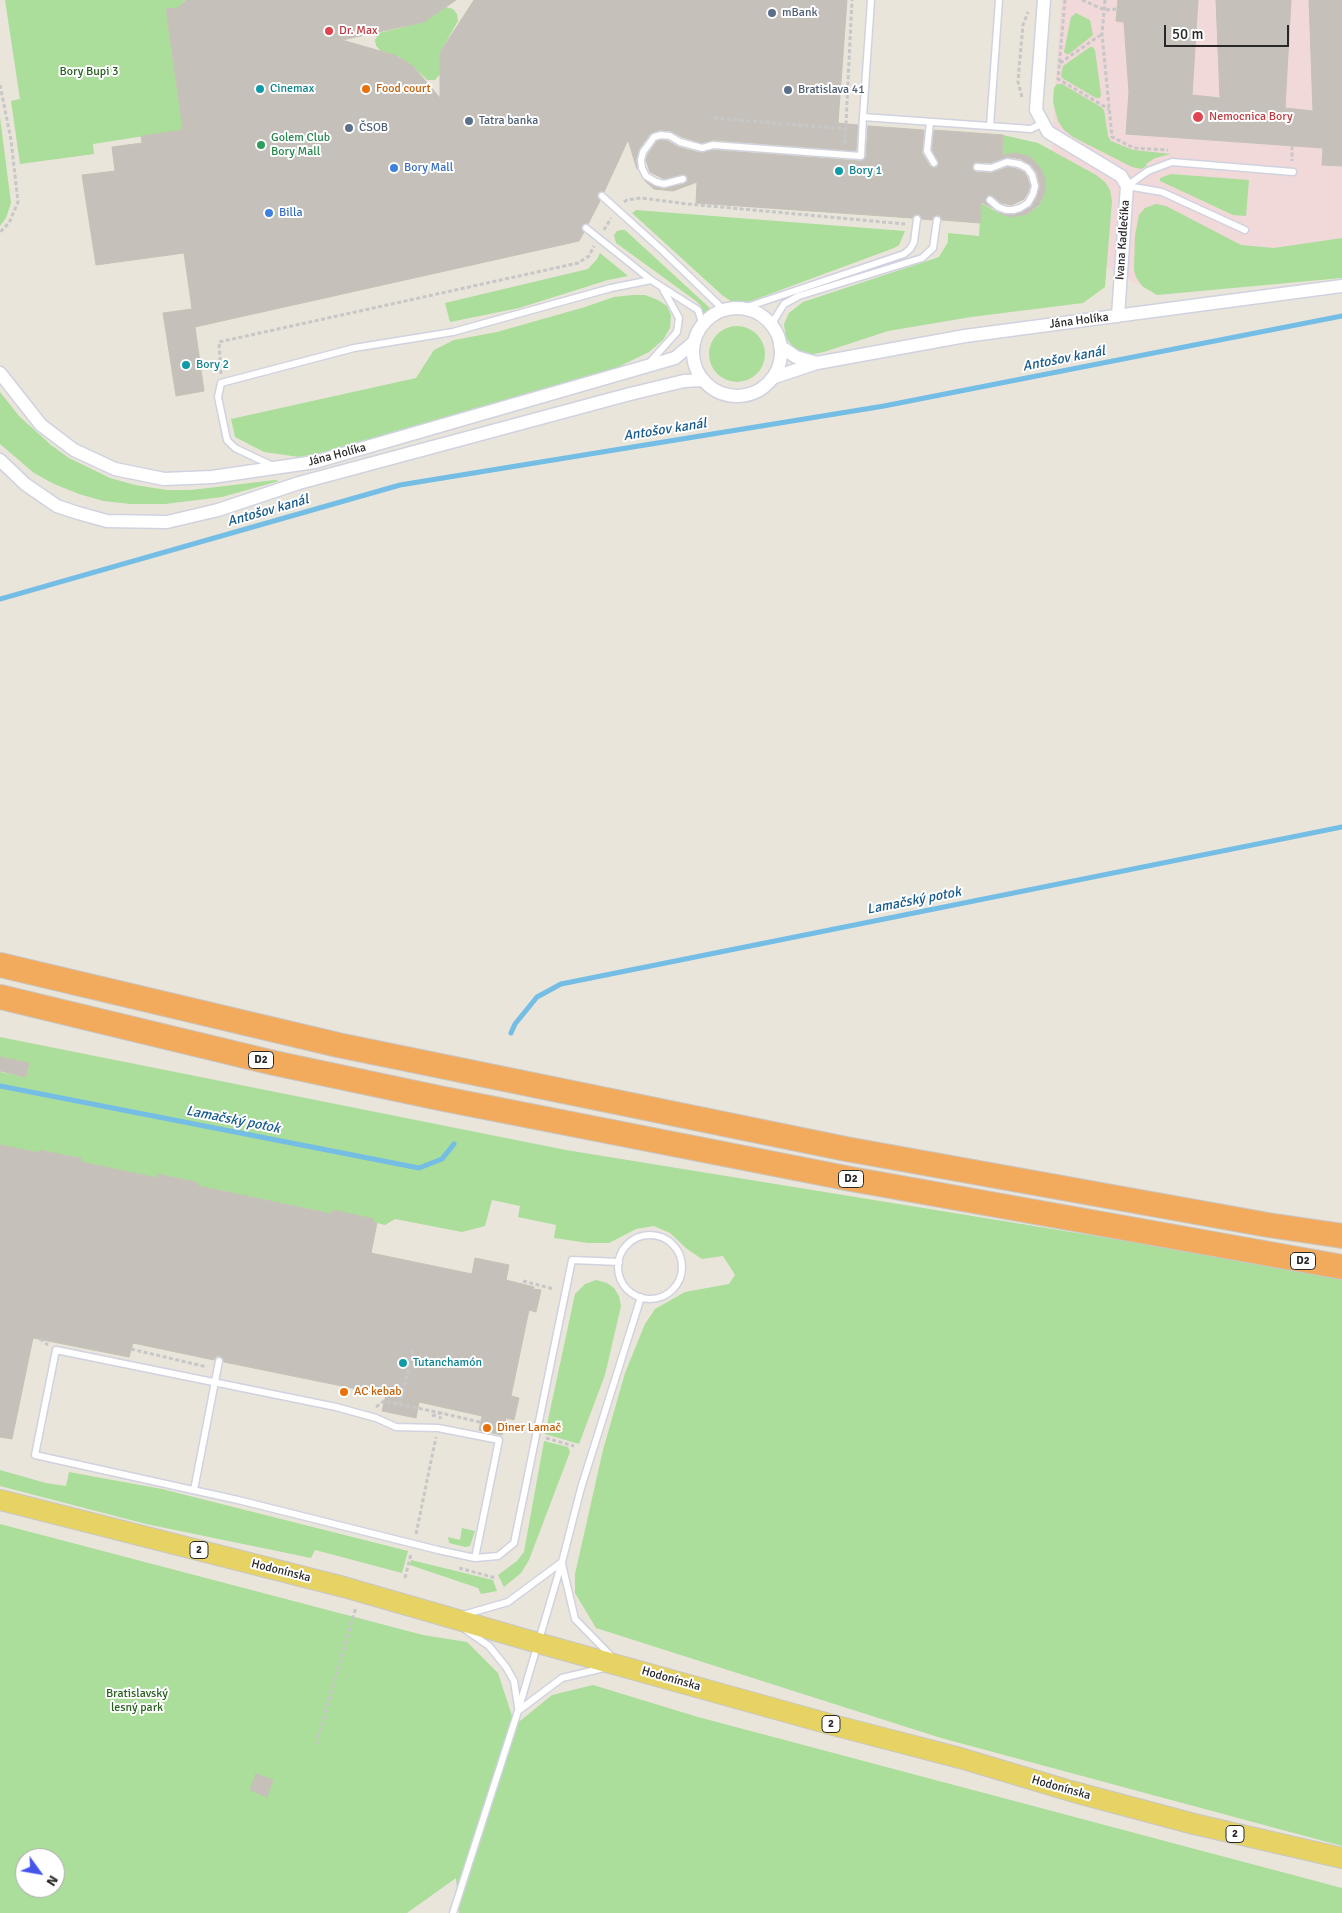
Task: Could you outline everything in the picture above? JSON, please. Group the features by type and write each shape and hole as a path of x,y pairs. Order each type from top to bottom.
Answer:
{"highway":[{"name":"D2","path":"0,964 338,1045 473,1073 856,1150 1268,1225 1342,1236"},
{"name":"D2","path":"0,997 274,1063 448,1100 851,1179 1342,1267"}],"main road":[{"name":"Hodonínska","path":"0,1500 360,1592 1194,1824 1342,1858"}],"street":[{"path":"1043,123 1036,110 1044,0"},
{"name":"Ivana Kadlečíka","path":"1043,123 1048,132 1121,176 1127,186 1118,316"},
{"name":"Jána Holíka","path":"772,378 817,363 965,336 1342,286"},
{"path":"741,309 756,313 771,325 780,346 779,363 772,378 764,386 753,393 734,396 716,391 703,380 697,370 694,359 694,342 703,325 714,315 724,310 741,309"},
{"name":"Jána Holíka","path":"0,373 42,425 74,450 115,469 164,479 212,477 315,462 644,368 675,358 694,342"},
{"name":"Jána Holíka","path":"780,346 796,358 817,363"},
{"name":"Jána Holíka","path":"0,460 25,484 57,506 78,514 107,521 167,522 218,510 299,483 630,394 684,381 703,380"}],"lane":[{"path":"683,178 664,184 646,176 640,160 643,152 654,137 661,135 670,136 680,142 702,148 713,146 861,156 871,0"},
{"path":"990,126 999,0"},
{"path":"862,117 1031,129 1043,123"},
{"path":"930,122 927,151 934,162"},
{"path":"978,167 991,168 1007,162 1019,164 1027,168 1032,175 1035,186 1033,194 1028,203 1020,208 1006,210 998,207 990,200"},
{"path":"1127,186 1148,170 1172,162 1293,172"},
{"path":"1127,186 1162,192 1245,230"},
{"path":"602,196 724,310"},
{"path":"741,309 904,254 914,242 917,219"},
{"path":"771,325 784,304 799,296 922,258 933,248 937,220"},
{"path":"586,228 651,280 698,310 703,325"},
{"path":"278,468 235,448 227,440 218,397 221,384 354,348 453,332 611,288 651,280"},
{"path":"644,368 677,332 679,318 662,288"},
{"path":"645,1235 656,1235 665,1238 679,1252 682,1272 672,1291 662,1297 651,1299 632,1294 621,1280 618,1271 619,1262 622,1252 636,1238 645,1235"},
{"path":"475,1558 499,1440 438,1428 396,1427 376,1418 336,1407 56,1350 35,1455 76,1462 475,1558 498,1556 514,1543 572,1260 619,1262"},
{"path":"453,1913 518,1711 562,1562 581,1488 640,1297"},
{"path":"194,1490 220,1361"},
{"path":"450,1618 508,1602 562,1562"},
{"path":"562,1562 575,1619 620,1665"},
{"path":"450,1618 489,1646 506,1667 514,1681 518,1711"},
{"path":"518,1711 562,1678 620,1665"}],"path":[{"path":"844,146 852,0"},
{"path":"1065,0 1058,79 1109,109"},
{"path":"1082,0 1105,10 1117,9"},
{"path":"1105,0 1102,34 1112,137 1134,148 1173,151"},
{"path":"1060,63 1102,34"},
{"path":"844,40 849,40"},
{"path":"0,85 11,140 18,202 9,223 0,232"},
{"path":"714,118 845,129"},
{"path":"1292,146 1293,172"},
{"path":"1282,160 1292,161"},
{"path":"221,384 219,342 578,263 589,256 616,209 627,200 641,198 909,224"},
{"path":"523,1281 555,1288 553,1298"},
{"path":"400,1405 413,1350"},
{"path":"441,1413 524,1433 526,1423"},
{"path":"545,1438 574,1446"},
{"path":"405,1578 410,1555"},
{"path":"316,1744 360,1592"}],"shaded area":[{"name":"Nemocnica Bory","path":"1061,0 1342,0 1342,275 1154,293 1046,234"}],"green space":[{"name":"Bory Bupi 3","path":"5,0 185,0 178,8 166,10 183,130 93,144 94,154 20,164 11,101 20,99"},
{"path":"446,7 453,9 457,14 458,21 441,51 440,74 435,80 427,80 412,65 399,57 381,51 376,46 375,40 379,33 424,22"},
{"path":"1076,13 1090,20 1093,35 1069,54 1066,54 1064,52 1071,17"},
{"path":"1090,47 1093,47 1095,50 1100,98 1096,98 1062,78 1061,75 1063,66"},
{"path":"1057,84 1062,84 1104,110 1108,136 1111,141 1133,150 1171,154 1155,158 1141,169 1132,167 1073,137 1064,130 1058,121 1053,102 1054,88"},
{"path":"0,117 11,203 6,218 0,226"},
{"path":"1003,135 1038,143 1096,175 1105,182 1110,190 1112,201 1105,287 1083,303 971,317 888,331 824,352 808,355 795,349 786,338 784,324 789,313 803,302 939,257 948,242 948,233 979,236 981,203 1001,214 1012,217 1027,214 1039,206 1045,192 1045,179 1040,167 1030,157 1016,153 1002,155"},
{"path":"1171,174 1249,180 1246,216 1233,215 1160,181 1160,178"},
{"path":"1156,204 1166,206 1241,245 1274,248 1342,238 1342,278 1157,295 1142,286 1134,270 1135,235 1139,215 1145,208"},
{"path":"636,210 905,231 899,245 894,248 742,303 732,302 722,295 632,213"},
{"path":"625,230 712,310 704,315 701,306 696,301 616,243 614,235 617,231"},
{"path":"600,253 628,276 608,280 519,308 450,322 445,303 588,269"},
{"path":"645,295 667,306 671,315 670,328 663,340 649,352 618,367 530,396 321,453 299,457 264,452 235,437 231,419 416,378 434,350 454,340 497,332 614,297"},
{"path":"737,326 748,328 757,334 763,343 765,354 763,365 757,374 748,380 737,382 726,380 717,374 711,365 709,354 711,343 717,334 726,328"},
{"path":"0,392 19,416 51,445 69,458 110,478 135,485 167,490 191,490 279,481 222,497 165,504 131,504 103,501 79,494 54,484 34,473 0,444"},
{"path":"0,1037 566,1150 1342,1276 1342,1846 941,1738 596,1628 575,1593 575,1574 603,1450 625,1373 645,1324 655,1309 685,1292 729,1284 735,1275 723,1256 702,1259 687,1249 670,1233 654,1226 636,1229 609,1243 588,1243 554,1238 556,1225 518,1217 520,1206 492,1200 485,1226 462,1232 395,1219 385,1225 373,1222 374,1219 333,1211 332,1214 198,1186 198,1183 158,1174 157,1178 81,1162 81,1158 41,1150 40,1153 0,1145 0,1072 26,1077 29,1063 0,1057"},
{"path":"596,1280 607,1283 614,1288 619,1296 621,1306 605,1375 579,1444 545,1434 575,1294 585,1284"},
{"path":"544,1441 568,1447 570,1452 529,1560 521,1573 504,1587 498,1575 517,1561 524,1552"},
{"path":"0,1470 46,1483 66,1486 69,1472 162,1489 408,1551 402,1573 315,1550 311,1558 146,1524 0,1486"},
{"name":"Bratislavský lesný park","path":"0,1524 423,1635 467,1642 498,1673 515,1725 552,1695 593,1685 698,1717 1342,1888 1342,1913 459,1913 456,1878 407,1913 0,1913"},
{"path":"462,1528 475,1531 470,1546 465,1547 449,1543 448,1537 460,1540"},
{"path":"411,1560 493,1580 497,1591 481,1594 478,1588 410,1565"}],"building":[{"name":"Bory Mall","path":"186,0 456,0 424,22 342,40 394,55 412,65 440,98 441,51 474,0 847,0 838,123 858,125 856,151 713,140 702,143 682,137 671,131 660,130 650,134 639,149 636,159 637,169 628,140 604,192 600,191 597,194 600,201 588,224 582,225 581,229 584,232 579,241 195,327 204,391 176,396 163,313 192,309 184,253 96,265 82,175 115,171 112,147 142,143 141,136 183,130 166,9 178,8"},
{"path":"1118,0 1198,0 1192,95 1220,98 1216,0 1291,0 1285,108 1313,111 1309,0 1342,0 1342,166 1322,165 1323,148 1126,134 1129,92 1124,22 1116,21"},
{"name":"Bory 1","path":"868,126 924,130 922,153 930,166 934,168 939,163 932,150 934,130 1003,135 1002,155 1016,153 1030,157 1040,167 1045,179 1045,192 1039,205 1027,214 1012,217 999,213 1014,215 1031,207 1040,187 1037,173 1031,165 1021,159 1008,157 990,163 975,162 972,169 976,172 991,173 1008,167 1017,169 1024,172 1027,177 1030,186 1028,192 1024,199 1012,205 1001,203 993,196 988,195 985,201 992,208 981,202 980,223 942,220 937,215 932,220 922,219 917,214 912,218 696,203 697,182 673,191 654,189 644,180 663,189 684,184 688,181 687,176 684,174 664,179 650,172 646,160 648,154 657,141 661,140 701,153 713,150 861,161 866,157"},
{"path":"0,1057 29,1063 26,1077 0,1071"},
{"path":"0,1145 40,1153 40,1150 81,1158 81,1162 157,1178 158,1174 198,1183 198,1186 332,1214 333,1210 374,1219 373,1222 377,1223 371,1253 472,1274 475,1258 509,1265 506,1280 541,1290 536,1312 529,1310 511,1396 519,1398 514,1420 506,1418 502,1435 479,1430 482,1416 419,1402 416,1418 382,1411 386,1395 224,1362 220,1356 217,1356 214,1360 133,1343 129,1357 33,1338 12,1439 0,1437"},
{"path":"256,1774 273,1780 267,1797 250,1790"}],"waterway":[{"name":"Antošov kanál","path":"0,599 400,485 884,406 1342,316"},
{"name":"Lamačský potok","path":"511,1033 515,1024 537,997 561,984 1342,827"},
{"name":"Lamačský potok","path":"0,1086 419,1168 442,1159 454,1144"}],"place":[{"name":"mBank","path":"772,13"},
{"name":"Dr. Max","path":"329,31"},
{"name":"Cinemax","path":"260,89"},
{"name":"Food court","path":"366,89"},
{"name":"Bratislava 41","path":"788,90"},
{"name":"Nemocnica Bory","path":"1198,117"},
{"name":"Tatra banka","path":"469,121"},
{"name":"ČSOB","path":"349,128"},
{"name":"Golem Club Bory Mall","path":"261,145"},
{"name":"Bory Mall","path":"394,168"},
{"name":"Bory 1","path":"839,171"},
{"name":"Billa","path":"269,213"},
{"name":"Bory 2","path":"186,365"},
{"name":"Tutanchamón","path":"403,1363"},
{"name":"AC kebab","path":"344,1392"},
{"name":"Diner Lamač","path":"487,1428"}]}
